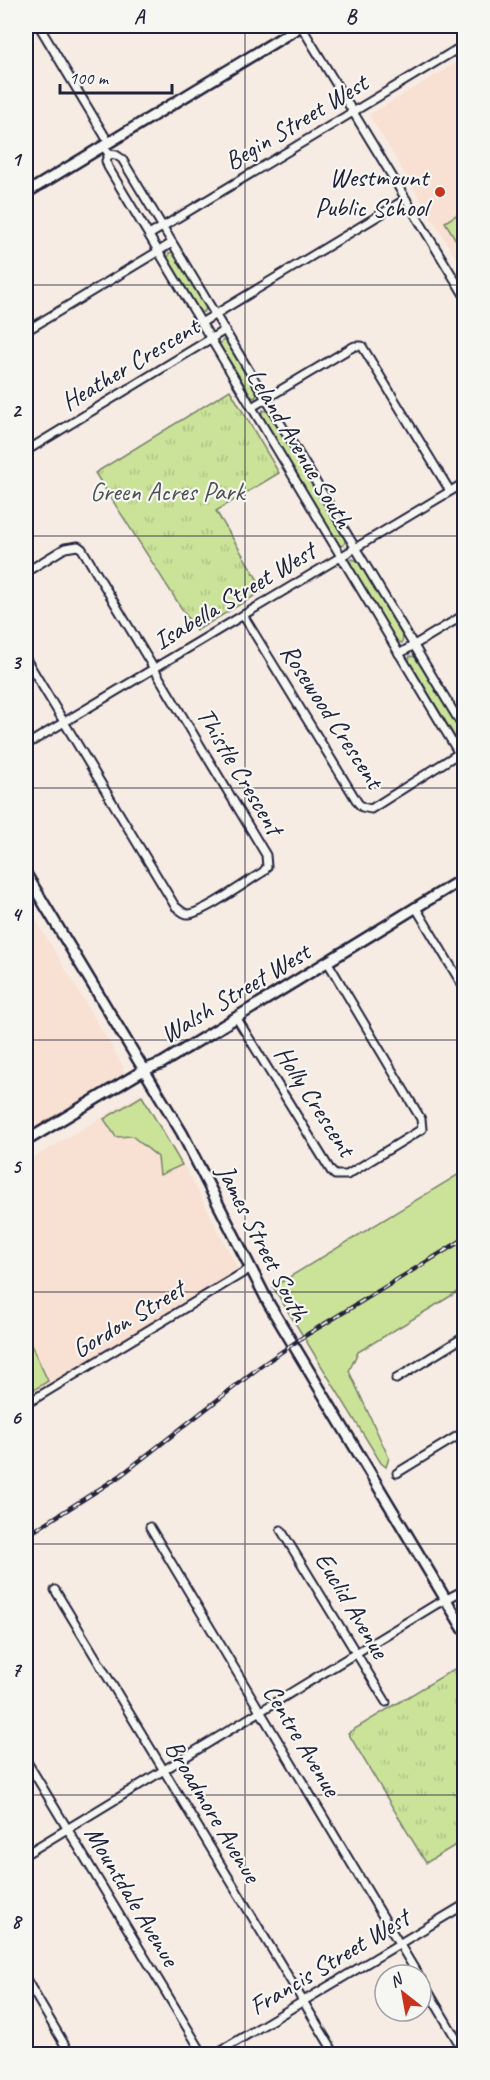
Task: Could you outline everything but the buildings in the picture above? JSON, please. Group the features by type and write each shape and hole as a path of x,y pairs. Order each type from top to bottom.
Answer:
{"street":[{"name":"Leland Avenue South","path":"39,26 107,148 122,159 465,729"},
{"path":"26,193 107,148 301,26 465,295"},
{"name":"Begin Street West","path":"149,235 465,45"},
{"name":"Leland Avenue South","path":"107,148 108,168 399,654 462,752 465,762"},
{"path":"201,323 406,199"},
{"path":"26,331 172,243"},
{"name":"Heather Crescent","path":"26,451 225,330"},
{"path":"252,407 349,349 362,346 450,491"},
{"name":"Isabella Street West","path":"26,745 465,483"},
{"path":"26,572 65,548 78,546 82,549 153,668"},
{"name":"Rosewood Crescent","path":"243,615 362,807 371,809 462,752"},
{"path":"399,654 465,615"},
{"path":"26,659 63,722"},
{"name":"Thistle Crescent","path":"63,722 175,906 186,914 200,911 263,872 268,862 266,855 153,668"},
{"name":"James Street South","path":"26,874 200,1165 292,1345 465,1630"},
{"name":"Walsh Street West","path":"26,1141 144,1070 162,1063 465,878"},
{"path":"416,908 465,988"},
{"name":"Holly Crescent","path":"236,1017 335,1175 346,1175 413,1135 422,1129 421,1119 327,962"},
{"name":"Gordon Street","path":"26,1404 251,1268"},
{"path":"396,1379 465,1337"},
{"path":"397,1473 465,1432"},
{"name":"Centre Avenue","path":"150,1527 411,1963"},
{"name":"Euclid Avenue","path":"282,1530 386,1702"},
{"name":"Broadmore Avenue","path":"55,1590 335,2055"},
{"path":"26,1854 446,1598 465,1590"},
{"name":"Mountdale Avenue","path":"26,1760 203,2055"},
{"name":"Francis Street West","path":"215,2055 465,1905"},
{"path":"26,1979 70,2055"},
{"path":"433,1999 465,2052"}],"shaded area":[{"name":"Westmount Public School","path":"464,58 464,271 369,115"},
{"path":"26,903 123,1066 124,1073 26,1134"},
{"path":"141,1094 190,1176 238,1269 234,1275 26,1400 26,1162"}],"green space":[{"path":"464,211 464,253 445,222"},
{"path":"173,252 207,307 204,312 200,312 168,259 169,253"},
{"path":"223,340 227,341 258,392 255,398 252,397 222,349 220,344"},
{"name":"Green Acres Park","path":"230,390 279,473 216,511 264,590 196,631 95,473"},
{"path":"263,410 268,412 346,538 344,545 340,546 336,543 261,415"},
{"path":"352,559 358,561 403,637 402,643 396,641 350,565"},
{"path":"410,656 415,657 463,734 464,738 461,741 456,739 409,661"},
{"path":"142,1096 182,1165 160,1175 158,1157 132,1136 116,1137 104,1119"},
{"path":"464,1171 464,1288 358,1352 349,1371 389,1458 386,1467 381,1463 273,1287"},
{"path":"26,1334 48,1381 26,1395"},
{"path":"464,1663 464,1840 426,1863 348,1733"}],"railway":[{"path":"26,1536 120,1476 261,1366 303,1337 464,1239"}],"place":[{"name":"Westmount Public School","path":"440,192"}]}
